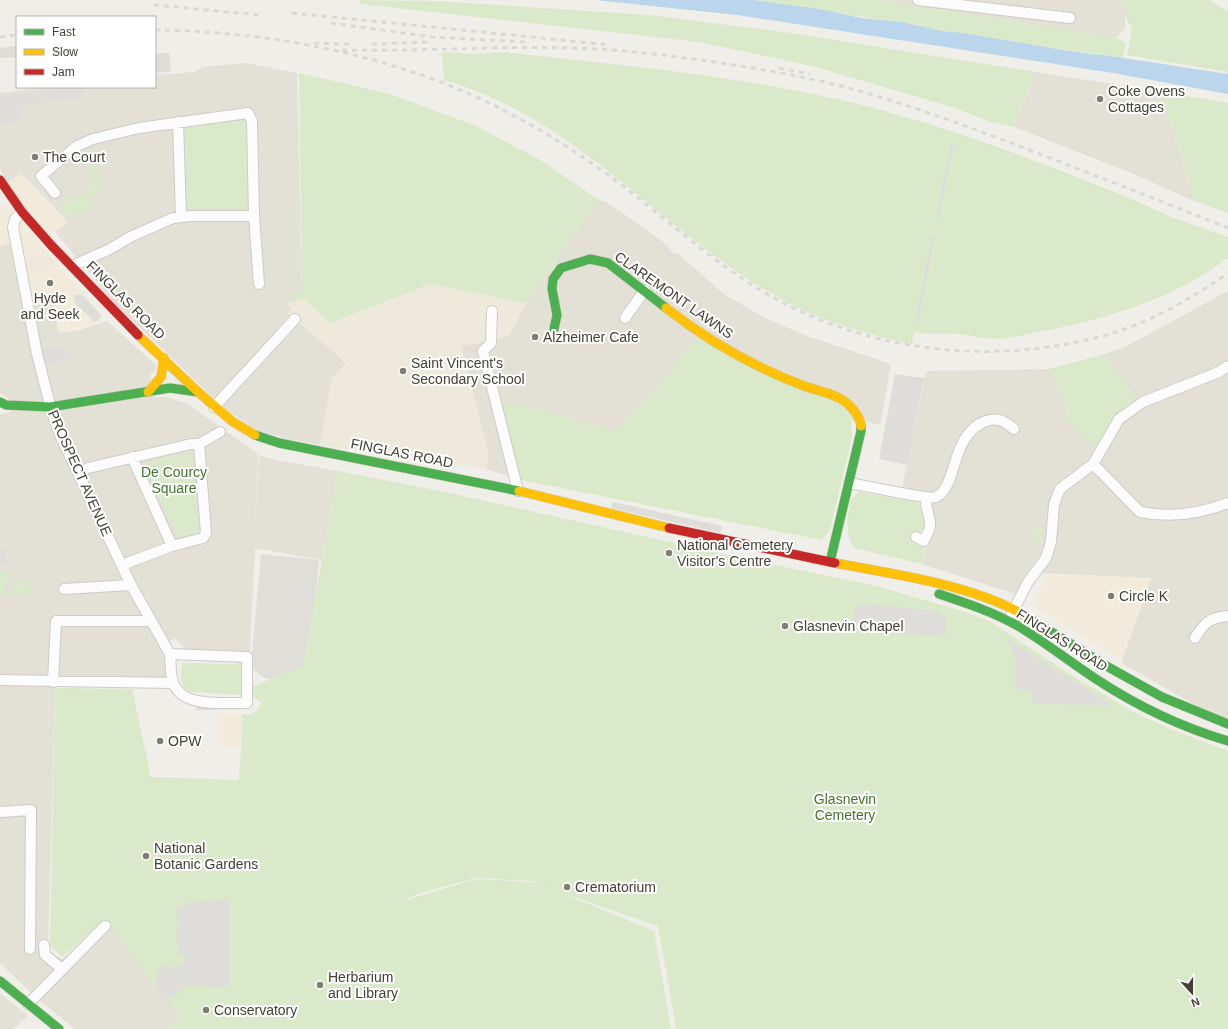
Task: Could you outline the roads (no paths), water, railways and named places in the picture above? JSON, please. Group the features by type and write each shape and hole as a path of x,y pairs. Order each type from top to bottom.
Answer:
{"main road":[{"name":"FINGLAS ROAD","path":"0,180 22,212 127,325 164,358 214,407 248,432 279,443 518,491 687,532 931,582 1014,609 1110,668 1162,697 1228,724"},
{"path":"0,200 12,199"},
{"name":"CLAREMONT LAWNS","path":"554,329 557,315 552,289 553,279 561,268 590,259 608,263 701,333 745,360 804,386 840,398 848,405 860,420 861,431 830,562"},
{"path":"148,392 160,381 164,374 164,358"},
{"path":"2,405 50,407 96,402 170,388 198,392"},
{"name":"FINGLAS ROAD","path":"876,571 977,607 1016,625 1097,679 1135,702 1188,727 1228,742"},
{"path":"0,981 59,1029"}],"street":[{"path":"918,0 1070,18"},
{"path":"55,193 41,176 77,146 93,139 139,128 248,113 252,121 254,216 259,284"},
{"path":"178,122 181,217"},
{"name":"PROSPECT AVENUE","path":"22,212 15,219 13,227 37,354 50,407 61,437 131,585 170,654"},
{"path":"72,266 163,222 181,217 254,216"},
{"path":"625,318 645,290"},
{"path":"492,311 491,343 483,351 518,491"},
{"path":"214,407 295,320"},
{"path":"1006,621 1028,582 1046,558 1051,542 1056,496 1060,489 1093,464 1119,419 1132,408 1143,402 1219,372 1228,366"},
{"path":"849,483 888,489 927,499 934,498 941,495 946,487 959,449 968,435 978,424 993,419 1003,420 1014,429"},
{"path":"88,468 191,444 199,444 220,432"},
{"path":"122,565 172,546 203,538 206,533 199,444"},
{"path":"132,458 172,546"},
{"path":"1093,464 1140,512 1182,514 1207,511 1228,503"},
{"path":"916,537 924,541 929,530 930,524 925,505 927,499"},
{"path":"64,589 131,585"},
{"path":"1195,638 1204,625 1210,620 1228,616"},
{"path":"53,682 56,622 150,621"},
{"path":"170,654 247,657 247,703 196,702 176,689 173,683 170,654"},
{"path":"0,680 173,683"},
{"path":"0,812 31,810 30,949"},
{"path":"28,1004 105,926"},
{"path":"44,945 45,955 62,969"}],"water":[{"path":"595,0 753,0 819,9 861,18 902,22 941,31 963,33 1068,51 1228,74 1228,94 1113,73 737,15"}],"railway":[{"path":"154,5 261,15"},
{"path":"292,13 610,45"},
{"path":"331,23 432,37 526,42"},
{"path":"156,30 245,36 290,42 336,51 381,62 425,76 467,93 546,133 583,157 623,186 737,275 777,299 818,319 862,334 907,344 953,350 999,351 1045,347 1091,339 1145,321 1180,304 1228,273"},
{"path":"0,37 16,35"},
{"path":"372,44 432,42"},
{"path":"314,43 352,44"},
{"path":"342,50 526,48 599,49 689,58 794,75 845,87 937,116 1027,149 1228,228"},
{"path":"779,68 810,74"}],"place":[{"name":"Coke Ovens Cottages","path":"1100,99"},
{"name":"The Court","path":"35,157"},
{"name":"Hyde and Seek","path":"50,283"},
{"name":"Alzheimer Cafe","path":"535,337"},
{"name":"Saint Vincent's Secondary School","path":"403,371"},
{"name":"National Cemetery Visitor's Centre","path":"669,553"},
{"name":"Circle K","path":"1111,596"},
{"name":"Glasnevin Chapel","path":"785,626"},
{"name":"OPW","path":"160,741"},
{"name":"National Botanic Gardens","path":"146,856"},
{"name":"Crematorium","path":"567,887"},
{"name":"Herbarium and Library","path":"320,985"},
{"name":"Conservatory","path":"206,1010"}],"park label":[{"name":"De Courcy Square","path":"174,480"},
{"name":"Glasnevin Cemetery","path":"845,808"}]}
